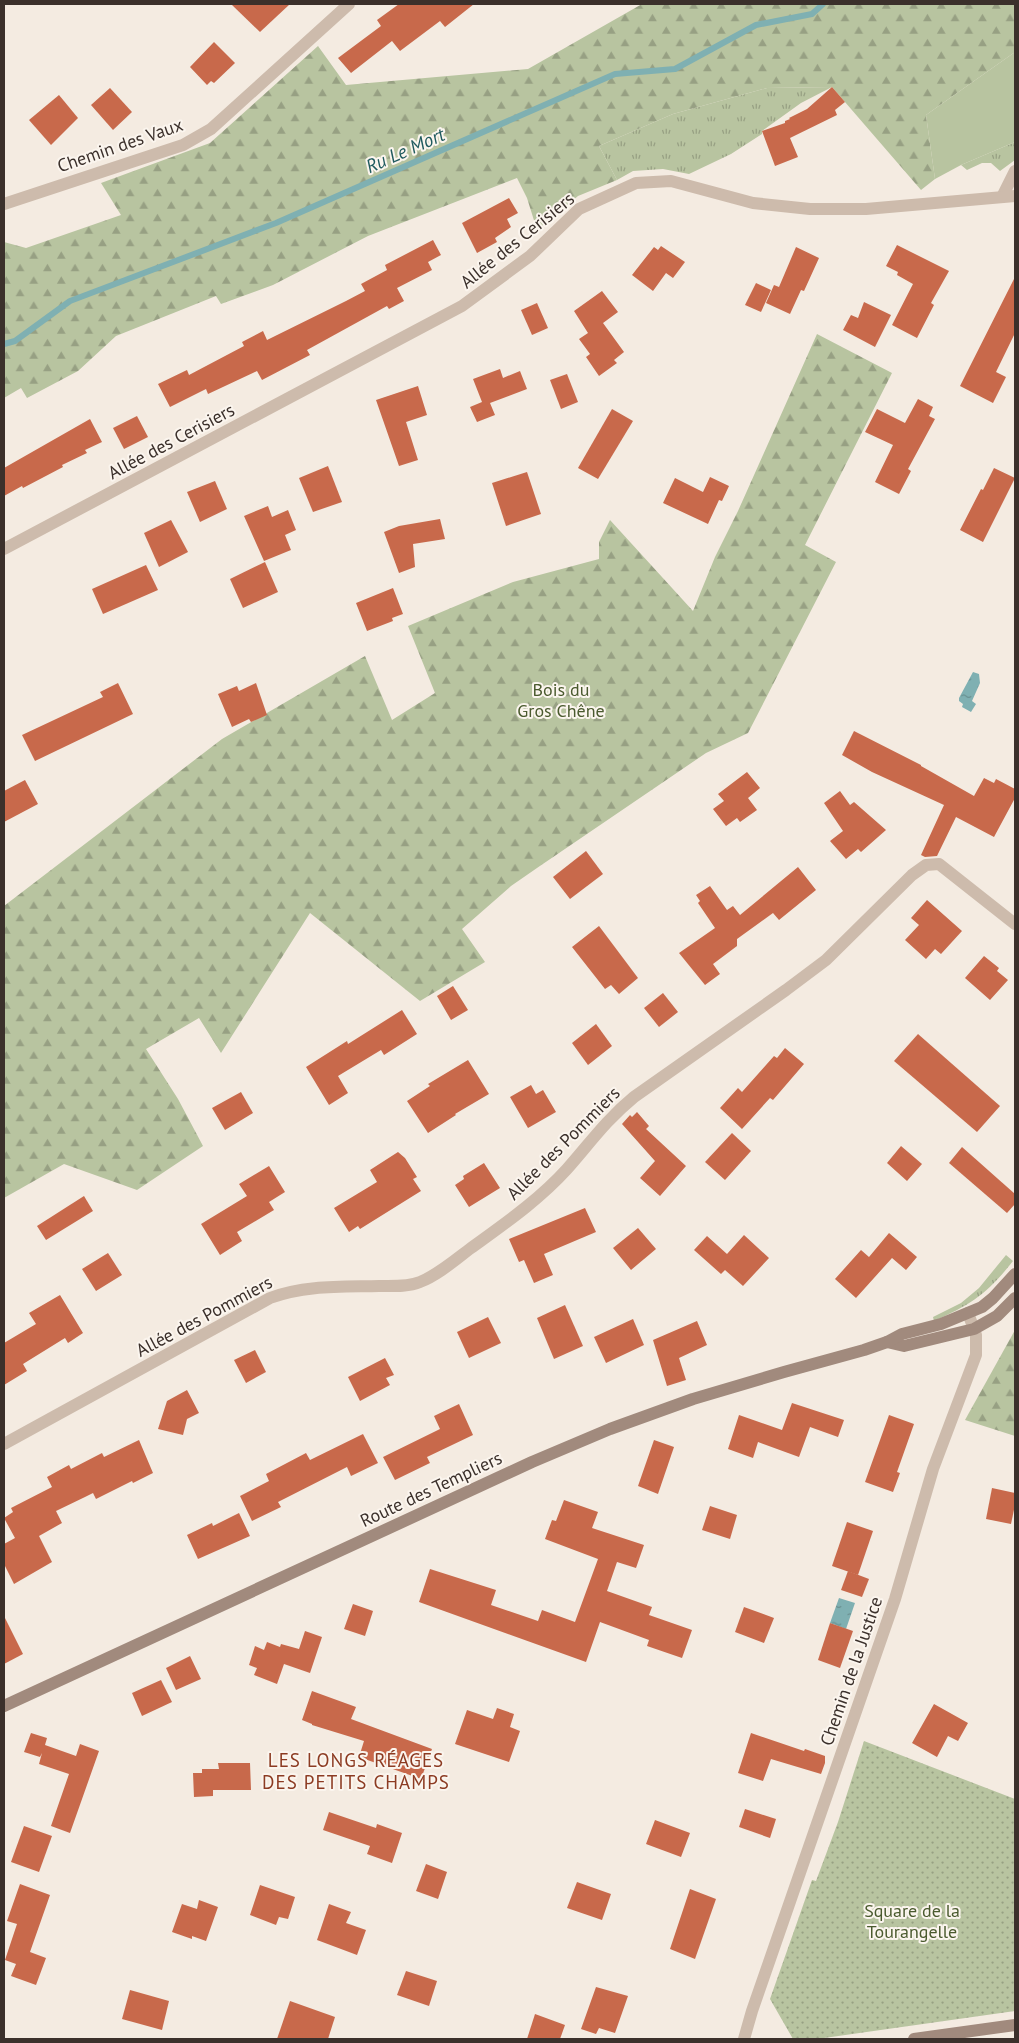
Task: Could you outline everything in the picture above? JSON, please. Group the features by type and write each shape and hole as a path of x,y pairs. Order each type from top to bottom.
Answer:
{"main road":[{"name":"Route des Templiers","path":"4,1706 532,1462 610,1429 693,1399 887,1342 902,1334 941,1324 968,1313 982,1307 993,1298 1015,1274"},
{"name":"Route des Templiers","path":"887,1342 904,1346 974,1329 997,1316 1015,1298"},
{"path":"914,2039 1015,2025"}],"street":[{"name":"Chemin des Vaux","path":"4,204 184,145 211,129 350,4"},
{"path":"1009,197 1015,171"},
{"name":"Allée des Cerisiers","path":"4,549 462,306 530,256 579,209 636,183 671,181 753,203 810,209 866,209 1009,197"},
{"name":"Allée des Pommiers","path":"4,1444 270,1298 289,1291 306,1289 401,1285 419,1282 439,1271 512,1218 544,1191 566,1169 615,1112 826,960 912,875 926,865 940,864 1015,924"},
{"name":"Chemin de la Justice","path":"744,2039 752,2011 895,1599 933,1469 952,1414 970,1375 976,1355 976,1335 968,1313"}],"green space":[{"path":"642,4 1015,4 1015,52 926,115 935,179 921,190 832,87 767,88 673,114 599,146 617,180 578,196 537,230 527,198 517,178 368,236 273,285 221,304 216,296 116,336 78,371 27,398 21,388 4,398 4,242 26,248 121,215 101,183 210,143 318,46 346,85 528,69"},
{"path":"1015,52 1015,142 961,165 935,179 926,115"},
{"path":"832,87 801,103 762,131 762,134 731,154 689,174 663,169 633,171 617,180 599,146 673,114 767,88"},
{"path":"1015,142 1015,160 1000,171 991,163 982,163 967,170 961,165"},
{"name":"Bois du Gros Chêne","path":"817,334 892,373 805,545 836,562 748,733 706,753 511,886 462,929 485,962 420,1001 310,913 221,1053 199,1018 146,1049 178,1099 203,1146 137,1190 64,1164 4,1198 4,906 222,739 365,656 392,720 435,693 408,626 513,582 599,559 599,542 610,520 693,611 715,557 738,511"},
{"path":"1006,1255 1013,1261 987,1290 959,1309 934,1321 933,1317 961,1303 979,1288"},
{"path":"1015,1330 1015,1436 965,1420"},
{"name":"Square de la Tourangelle","path":"864,1741 1015,1799 1015,2011 817,2039 793,2039 770,1999 812,1880 816,1881 838,1822"}],"water":[{"path":"973,672 979,674 980,683 972,701 976,704 971,712 962,707 963,704 959,701 959,698"},
{"path":"839,1598 855,1603 846,1629 830,1623"}],"building":[{"path":"231,4 290,4 260,32"},
{"path":"399,4 474,4 445,27 440,21 400,51 392,41 351,73 338,58 381,26 377,20"},
{"path":"214,42 235,63 214,83 211,81 207,85 190,67"},
{"path":"832,87 845,102 835,110 837,115 790,138 798,157 775,166 762,131 785,123 789,118 807,109"},
{"path":"110,88 132,112 113,130 91,105"},
{"path":"59,95 78,118 51,145 29,120"},
{"path":"509,198 518,213 507,219 511,227 495,238 497,242 477,253 462,223"},
{"path":"433,240 441,255 428,262 432,270 397,288 404,301 389,309 387,306 307,350 310,355 262,380 257,371 208,394 206,389 170,407 158,384 187,370 189,375 244,346 242,342 263,331 267,340 346,301 365,291 361,284 387,270 385,265"},
{"path":"897,245 949,271 931,303 934,305 917,338 892,325 913,284 897,275 898,272 886,266"},
{"path":"661,246 685,262 673,278 666,273 653,291 632,275 654,247 658,250"},
{"path":"796,247 819,258 804,291 801,290 790,314 766,303 774,285 779,287"},
{"path":"1015,277 1015,333 996,372 1006,377 993,403 960,386"},
{"path":"756,283 771,290 761,312 745,305"},
{"path":"602,291 618,312 603,323 624,352 614,360 617,363 599,376 586,357 590,354 579,339 588,333 574,311"},
{"path":"864,302 891,315 875,347 843,330 851,315 858,318"},
{"path":"537,303 548,328 532,335 521,310"},
{"path":"500,369 503,378 520,371 527,389 490,403 495,415 477,422 470,407 482,402 473,379"},
{"path":"567,374 578,402 561,409 550,380"},
{"path":"418,386 427,415 406,422 418,460 399,466 376,400"},
{"path":"918,399 933,407 929,416 935,419 908,469 911,471 899,494 875,482 893,445 865,432 877,409 905,423"},
{"path":"612,409 633,421 598,479 578,468"},
{"path":"137,416 148,437 124,449 113,428"},
{"path":"90,419 102,442 85,450 87,453 62,465 63,467 4,496 4,468"},
{"path":"328,466 342,502 313,512 299,478"},
{"path":"994,468 1015,478 983,542 960,530"},
{"path":"527,472 541,514 506,526 492,483"},
{"path":"710,477 729,486 722,501 719,500 708,524 663,503 675,478 703,492"},
{"path":"215,481 227,509 200,522 187,492"},
{"path":"268,506 272,517 288,510 296,530 285,535 291,550 264,561 244,516"},
{"path":"440,519 445,539 413,544 415,567 399,573 384,532 399,526"},
{"path":"171,520 188,552 159,567 144,533"},
{"path":"265,562 278,592 243,608 230,579"},
{"path":"146,565 158,590 103,614 92,589"},
{"path":"393,588 403,614 392,618 393,621 367,631 356,603"},
{"path":"118,683 133,714 35,761 22,735 103,697 100,692"},
{"path":"256,683 267,715 251,722 249,719 232,727 218,694 237,686 239,691"},
{"path":"854,731 921,765 974,796 984,778 994,783 996,779 1015,789 1015,798 994,837 956,817 937,856 925,857 921,855 944,805 872,772 842,755"},
{"path":"747,772 760,788 748,798 757,810 740,822 737,818 726,826 713,809 724,801 718,794"},
{"path":"25,780 38,804 4,822 4,791"},
{"path":"840,791 850,805 854,802 886,830 861,852 858,849 846,859 830,841 843,831 824,803"},
{"path":"586,851 603,874 570,899 553,877"},
{"path":"798,867 816,890 779,920 773,913 737,939 737,946 713,964 720,974 705,985 679,953 715,928 698,903 700,901 696,895 710,886 727,910 733,906 740,915"},
{"path":"927,900 962,931 941,954 935,949 926,959 905,940 919,925 911,918"},
{"path":"599,926 638,978 619,994 611,985 605,989 572,947"},
{"path":"984,956 999,968 997,971 1008,980 990,1000 965,978"},
{"path":"453,986 468,1010 451,1020 437,996"},
{"path":"663,993 678,1012 659,1027 644,1008"},
{"path":"402,1010 417,1034 384,1055 381,1050 338,1076 348,1093 329,1105 306,1067 347,1041 348,1044"},
{"path":"596,1024 612,1046 588,1065 572,1043"},
{"path":"918,1034 1000,1106 977,1132 894,1061"},
{"path":"785,1048 804,1064 773,1100 770,1098 742,1129 720,1108 738,1088 742,1092 774,1056 777,1058"},
{"path":"468,1060 489,1094 428,1133 407,1101 430,1086 428,1084"},
{"path":"531,1085 536,1094 543,1090 556,1112 528,1128 510,1097"},
{"path":"241,1092 253,1113 225,1130 212,1108"},
{"path":"637,1112 649,1126 646,1129 686,1166 660,1196 640,1178 655,1161 622,1124 630,1115 632,1117"},
{"path":"732,1133 751,1151 725,1180 705,1162"},
{"path":"901,1146 922,1164 907,1181 887,1163"},
{"path":"962,1147 1015,1194 1015,1204 1007,1213 949,1163"},
{"path":"398,1152 405,1158 417,1177 413,1179 421,1191 360,1229 358,1226 349,1232 334,1208 377,1182 370,1170"},
{"path":"484,1163 500,1188 469,1207 455,1185 464,1179 463,1176"},
{"path":"269,1166 285,1192 269,1202 274,1210 237,1232 242,1241 220,1255 201,1224 247,1196 239,1184"},
{"path":"84,1196 93,1211 46,1240 37,1226"},
{"path":"585,1208 596,1232 544,1254 553,1275 534,1283 524,1260 519,1262 509,1239"},
{"path":"638,1228 656,1249 631,1270 613,1248"},
{"path":"889,1233 917,1257 906,1270 892,1258 856,1298 835,1279 861,1250 869,1257"},
{"path":"744,1235 769,1258 743,1286 725,1270 721,1274 694,1250 707,1236 727,1254"},
{"path":"108,1253 122,1275 96,1291 82,1269"},
{"path":"60,1295 83,1333 68,1343 65,1338 23,1364 27,1371 4,1385 4,1343 36,1324 29,1313"},
{"path":"565,1305 583,1346 554,1359 537,1318"},
{"path":"488,1317 501,1343 469,1358 457,1332"},
{"path":"633,1319 644,1345 606,1363 594,1337"},
{"path":"697,1321 707,1345 679,1358 686,1380 667,1386 653,1340"},
{"path":"255,1350 266,1372 246,1383 234,1360"},
{"path":"385,1358 394,1375 386,1378 390,1385 360,1401 348,1377"},
{"path":"187,1390 199,1413 187,1419 183,1435 158,1429 167,1401"},
{"path":"792,1403 844,1420 838,1437 810,1427 799,1457 758,1442 753,1458 728,1449 739,1415 782,1430"},
{"path":"459,1404 473,1435 427,1457 430,1463 395,1480 383,1457 440,1429 434,1416"},
{"path":"889,1415 914,1424 897,1472 900,1473 893,1492 865,1482"},
{"path":"363,1434 378,1463 351,1476 347,1467 278,1502 281,1507 252,1521 240,1496 269,1481 266,1474 306,1453 310,1460"},
{"path":"139,1440 153,1473 96,1499 93,1493 56,1511 62,1523 39,1536 52,1562 14,1584 4,1564 4,1544 15,1538 4,1518 13,1512 11,1508 52,1487 47,1477 69,1465 71,1469 102,1453 104,1457"},
{"path":"654,1440 674,1447 658,1494 638,1486"},
{"path":"992,1488 1015,1493 1015,1505 1011,1524 986,1519"},
{"path":"564,1500 598,1512 592,1528 644,1545 636,1568 617,1562 607,1591 652,1607 649,1615 692,1630 682,1658 647,1646 649,1640 600,1622 586,1662 419,1602 430,1569 496,1590 491,1605 538,1621 542,1610 575,1622 598,1559 545,1539 552,1520 556,1521"},
{"path":"710,1506 737,1515 730,1539 702,1530"},
{"path":"239,1513 250,1536 198,1559 187,1535 212,1523 213,1526"},
{"path":"847,1522 873,1531 858,1575 832,1566"},
{"path":"848,1571 869,1579 862,1597 841,1590"},
{"path":"353,1604 373,1611 365,1636 344,1629"},
{"path":"744,1607 774,1618 764,1643 735,1632"},
{"path":"4,1616 23,1654 4,1664"},
{"path":"830,1623 853,1631 840,1668 818,1660"},
{"path":"305,1631 322,1637 310,1673 284,1664 277,1684 254,1675 257,1668 249,1665 255,1646 264,1650 267,1642 280,1647 281,1644 299,1649"},
{"path":"190,1656 201,1679 176,1690 166,1668"},
{"path":"161,1680 172,1702 142,1716 132,1693"},
{"path":"312,1691 356,1707 351,1719 432,1749 421,1779 359,1757 364,1741 312,1725 302,1720"},
{"path":"934,1704 968,1723 958,1741 948,1736 937,1757 912,1743"},
{"path":"497,1708 514,1714 510,1727 520,1731 509,1762 455,1744 467,1710 493,1719"},
{"path":"31,1733 47,1738 45,1745 76,1756 80,1744 99,1751 70,1833 51,1826 69,1774 39,1764 42,1753 40,1757 24,1752"},
{"path":"751,1733 825,1756 825,1763 821,1774 771,1759 763,1781 738,1773"},
{"path":"218,1763 250,1763 251,1790 213,1790 213,1796 194,1797 193,1773 202,1773 202,1769 219,1769"},
{"path":"745,1809 776,1819 770,1838 739,1827"},
{"path":"329,1812 376,1828 377,1824 402,1833 392,1863 367,1854 370,1846 323,1830"},
{"path":"655,1820 690,1833 681,1857 646,1844"},
{"path":"24,1826 52,1836 39,1872 11,1862"},
{"path":"426,1864 447,1872 438,1899 416,1891"},
{"path":"577,1882 611,1894 602,1920 567,1908"},
{"path":"20,1884 50,1895 30,1952 46,1958 36,1985 11,1976 16,1964 5,1960 17,1924 7,1921"},
{"path":"260,1885 295,1897 288,1919 279,1917 276,1925 250,1915"},
{"path":"690,1889 716,1899 695,1959 670,1949"},
{"path":"199,1900 218,1907 206,1941 192,1936 192,1939 172,1932 182,1904 197,1909"},
{"path":"329,1904 351,1912 346,1923 366,1930 357,1955 317,1940"},
{"path":"406,1971 437,1981 429,2006 397,1995"},
{"path":"596,1987 628,1996 615,2033 599,2028 596,2034 581,2029"},
{"path":"130,1990 169,2001 162,2030 122,2019"},
{"path":"290,2001 335,2017 328,2039 277,2039"},
{"path":"535,2014 565,2025 560,2039 527,2039"}],"waterway":[{"name":"Ru Le Mort","path":"4,344 15,341 70,301 276,223 615,74 675,69 756,25 812,14 823,4"}],"district":[{"name":"LES LONGS RÉAGES DES PETITS CHAMPS","path":"356,1771"}]}
